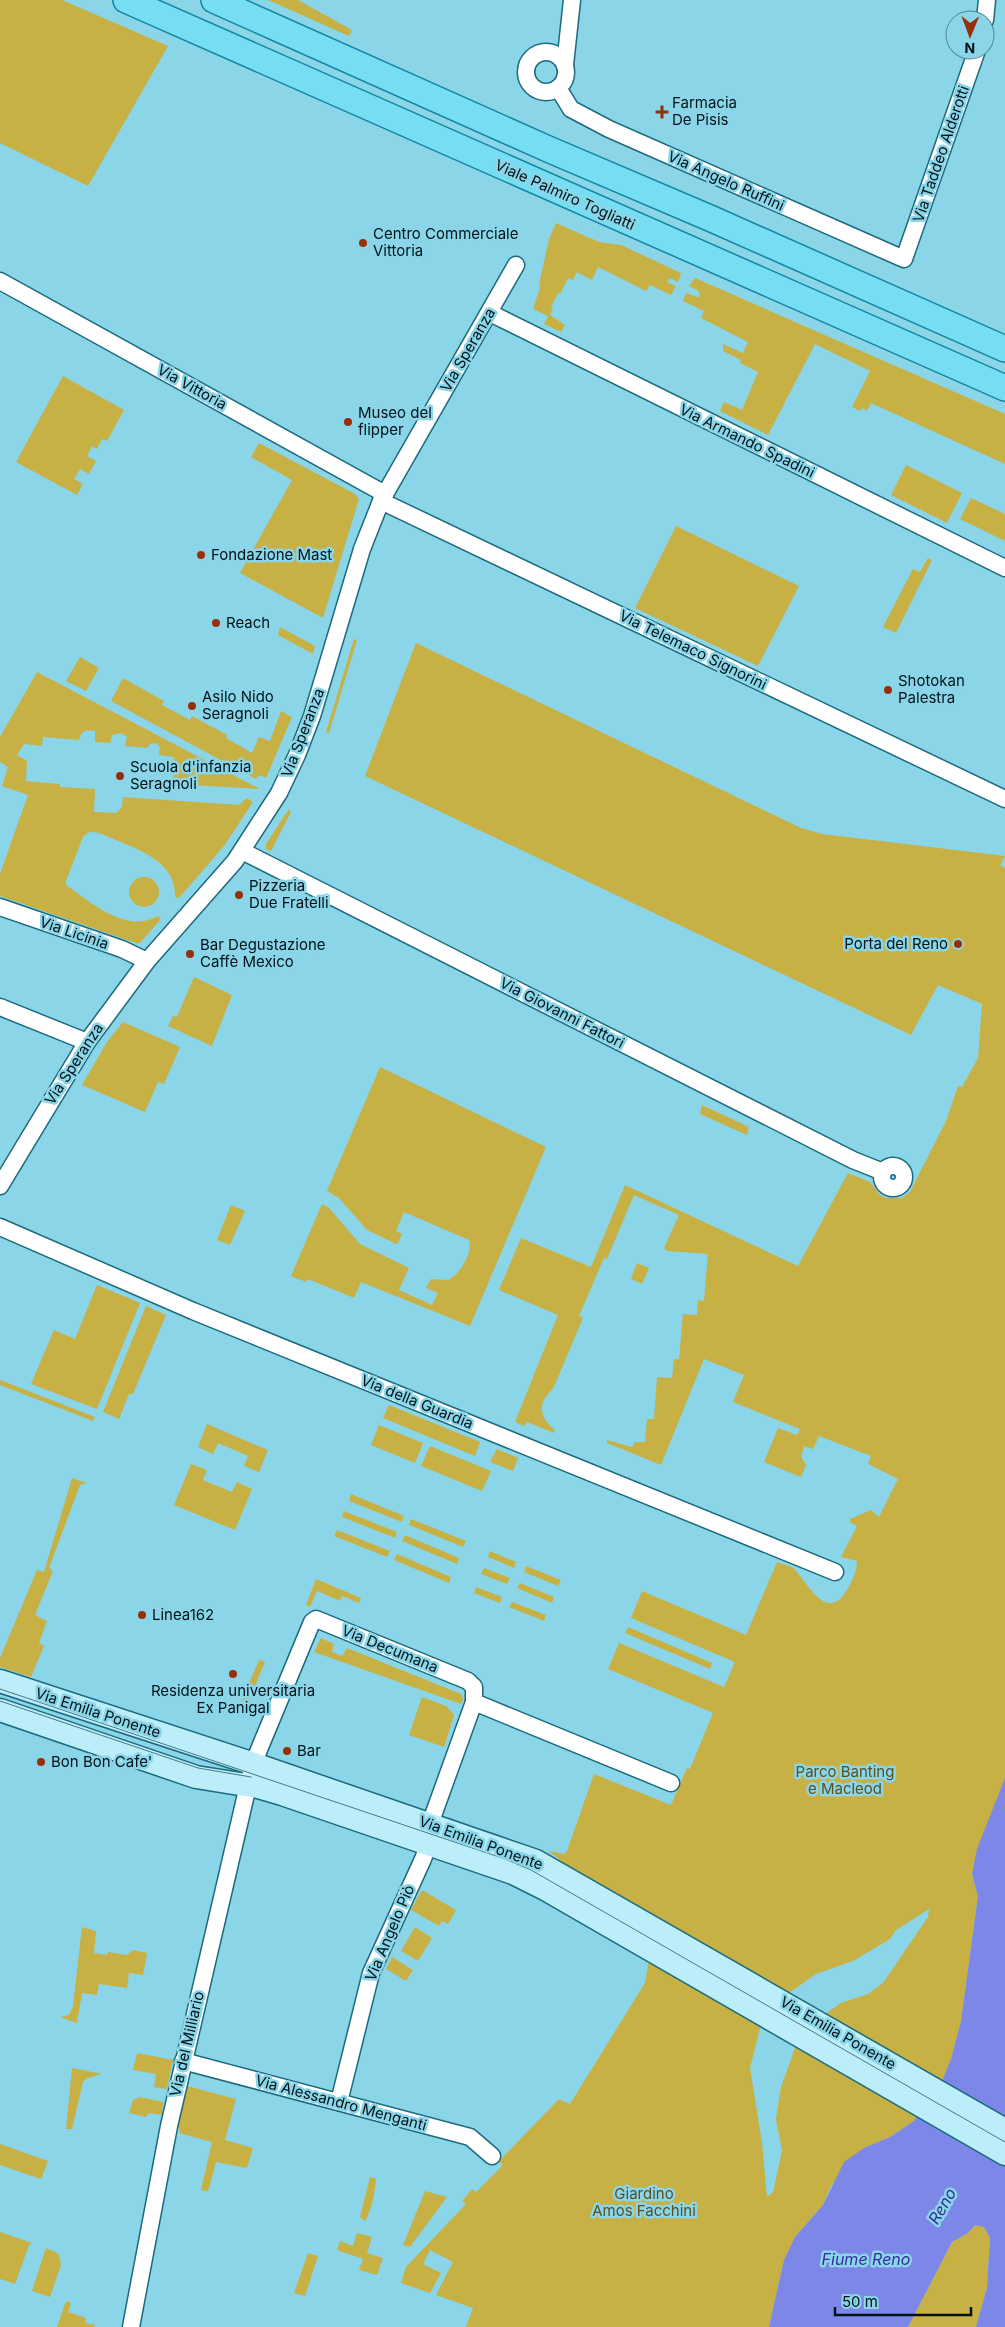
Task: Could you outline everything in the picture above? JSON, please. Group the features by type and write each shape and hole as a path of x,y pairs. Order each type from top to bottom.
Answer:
{"main road":[{"name":"Viale Palmiro Togliatti","path":"126,0 1005,388"},
{"path":"214,0 1005,349"},
{"name":"Via Emilia Ponente","path":"0,1680 251,1775 282,1794 429,1833 508,1850 551,1880 1005,2154"},
{"name":"Via Emilia Ponente","path":"0,1710 196,1777 251,1775"},
{"name":"Via Emilia Ponente","path":"551,1880 1005,2130"}],"street":[{"path":"568,31 561,40 530,58 526,70 529,83 534,88 546,92 558,88 566,78 565,65 572,0"},
{"path":"542,52 553,52 558,55 565,65"},
{"name":"Via Taddeo Alderotti","path":"904,259 974,60"},
{"name":"Via Angelo Ruffini","path":"558,88 571,109 609,129 904,259"},
{"name":"Via Speranza","path":"0,1186 87,1042 148,961 242,851 275,800 300,748 317,700 362,549 383,497 516,265"},
{"name":"Via Vittoria","path":"0,280 383,497"},
{"name":"Via Armando Spadini","path":"490,313 1005,568"},
{"name":"Via Telemaco Signorini","path":"383,497 1005,799"},
{"name":"Via Giovanni Fattori","path":"242,851 811,1139 883,1172"},
{"name":"Via Licinia","path":"0,906 122,949 148,961"},
{"path":"0,1007 87,1042"},
{"name":"Via della Guardia","path":"0,1227 202,1314 835,1572"},
{"name":"Via Decumana","path":"251,1775 312,1622 316,1619 468,1681 475,1691 474,1702"},
{"path":"429,1833 474,1702 671,1783"},
{"name":"Via del Milliario","path":"131,2327 183,2061 251,1775"},
{"name":"Via Angelo Piò","path":"339,2102 371,1973 429,1833"},
{"name":"Via Alessandro Menganti","path":"183,2061 470,2137 492,2156"}],"green space":[{"path":"0,0 62,0 168,46 88,186 0,143"},
{"path":"268,0 298,0 352,30 349,36"},
{"path":"556,223 599,242 621,245 681,273 678,282 670,278 667,282 676,286 671,295 650,285 646,291 598,267 592,280 577,272 573,280 568,278 560,294 558,293 551,307 553,308 550,315 565,325 561,332 544,324 548,316 533,309 540,288 539,285 549,239"},
{"path":"695,278 1005,414 1005,464 871,403 867,411 862,408 860,411 852,407 870,371 815,344 768,435 720,411 724,402 742,410 758,372 740,363 741,360 723,351 723,344 743,353 748,342 701,318 704,311 683,301 686,293 700,298 699,291 689,286"},
{"path":"63,376 124,410 107,441 102,439 97,449 92,446 87,456 96,461 89,474 80,469 74,479 83,484 77,495 16,462"},
{"path":"259,443 355,494 359,499 323,618 240,573 292,480 251,457"},
{"path":"906,465 962,493 947,523 891,495"},
{"path":"971,498 1005,514 1005,541 960,519"},
{"path":"676,526 799,586 758,666 635,608"},
{"path":"928,558 932,560 896,633 883,627 913,569 920,572"},
{"path":"280,627 315,646 313,654 278,635"},
{"path":"354,639 357,640 329,733 326,732"},
{"name":"Parco Banting e Macleod","path":"416,643 801,828 822,834 1005,856 1000,865 1005,868 1005,1778 972,1874 978,1896 961,2021 951,2059 942,2081 914,2121 890,2137 864,2148 831,2186 823,2205 795,2237 784,2260 769,2327 466,2327 473,2308 436,2295 453,2262 430,2250 423,2264 441,2273 430,2293 401,2283 406,2267 466,2204 462,2201 472,2189 476,2192 503,2165 499,2161 559,2099 570,2104 645,1983 649,1960 761,2025 750,2068 762,2143 767,2197 773,2192 782,2151 776,2119 781,2087 796,2045 825,2014 841,2003 868,1994 883,1983 928,1917 929,1909 896,1930 890,1939 853,1961 816,1974 789,1993 561,1862 548,1851 564,1854 567,1851 594,1774 671,1805 687,1768 690,1769 713,1713 608,1669 619,1643 724,1687 735,1662 631,1618 642,1591 746,1635 777,1562 794,1569 811,1590 824,1601 830,1603 838,1601 849,1586 857,1565 857,1561 841,1557 857,1526 850,1522 850,1519 871,1510 879,1517 898,1479 868,1464 871,1456 819,1436 813,1449 804,1446 801,1457 806,1465 801,1477 764,1462 778,1428 797,1435 800,1429 733,1402 744,1375 704,1359 661,1465 607,1443 607,1440 632,1447 635,1442 645,1442 647,1419 654,1419 657,1377 672,1378 674,1359 679,1359 683,1314 697,1315 698,1300 704,1301 708,1254 667,1251 664,1248 679,1215 634,1195 607,1259 604,1258 579,1316 583,1318 553,1389 544,1399 542,1405 543,1415 555,1430 554,1433 527,1422 524,1426 515,1422 558,1315 499,1290 521,1238 591,1267 625,1185 798,1266 848,1173 870,1182 880,1195 886,1198 901,1198 910,1192 946,1121 958,1086 962,1087 978,1058 982,1004 938,985 911,1035 365,776"},
{"path":"80,657 99,668 86,691 66,681"},
{"name":"Scuola d'infanzia Seragnoli","path":"37,672 260,789 173,784 174,757 159,755 160,747 156,743 150,744 147,748 125,746 127,737 121,733 112,735 110,743 95,742 95,731 84,731 79,740 43,737 42,746 24,744 17,755 27,761 26,781 60,784 60,787 95,789 94,812 116,813 122,807 123,797 239,805 247,798 253,802 224,846 179,898 175,897 174,884 168,873 160,863 150,856 102,834 90,832 83,837 66,885 98,907 122,919 146,921 158,916 161,919 140,943 0,896 0,874 28,795 2,786 8,767 0,762 0,737"},
{"path":"123,678 164,701 162,705 190,720 192,716 227,735 226,738 252,753 259,737 270,741 281,711 292,717 266,778 259,775 256,779 111,701"},
{"path":"289,809 291,812 271,851 266,849 266,844"},
{"path":"144,877 155,881 159,892 155,903 144,907 133,903 129,892 133,881"},
{"path":"194,977 232,995 212,1046 168,1026 173,1016 177,1017"},
{"path":"123,1022 180,1047 164,1084 158,1082 145,1112 82,1085 107,1042"},
{"path":"380,1067 546,1147 470,1326 361,1282 354,1298 308,1279 306,1282 291,1276 322,1204 329,1208 360,1244 409,1268 399,1290 432,1305 438,1293 426,1288 431,1279 448,1280 453,1277 467,1257 470,1245 469,1240 404,1212 396,1231 402,1234 396,1244 367,1230 339,1198 327,1191"},
{"path":"702,1105 749,1127 747,1135 700,1114"},
{"path":"231,1205 245,1211 230,1245 217,1240"},
{"path":"637,1263 649,1268 642,1284 631,1279"},
{"path":"97,1285 140,1303 97,1409 31,1384 54,1330 75,1339"},
{"path":"146,1306 166,1315 133,1394 129,1394 119,1419 103,1412"},
{"path":"0,1380 95,1417 93,1421 0,1385"},
{"path":"389,1405 480,1442 475,1456 383,1418"},
{"path":"207,1424 268,1450 259,1472 244,1466 248,1456 218,1443 213,1454 198,1447"},
{"path":"379,1425 423,1443 415,1463 371,1445"},
{"path":"430,1446 491,1471 482,1491 421,1466"},
{"path":"497,1449 518,1458 513,1471 490,1462"},
{"path":"191,1464 207,1470 203,1480 232,1492 237,1482 252,1489 235,1530 174,1505"},
{"path":"72,1478 87,1483 80,1485 49,1568 53,1571 35,1615 47,1621 39,1643 44,1646 31,1677 0,1667 0,1658 37,1570 44,1572"},
{"path":"351,1494 404,1516 402,1522 349,1501"},
{"path":"344,1511 397,1532 395,1538 342,1517"},
{"path":"411,1519 466,1541 463,1547 409,1525"},
{"path":"337,1530 390,1551 387,1557 334,1536"},
{"path":"405,1535 459,1558 457,1564 402,1541"},
{"path":"490,1551 516,1562 514,1568 488,1557"},
{"path":"397,1554 451,1577 449,1583 394,1560"},
{"path":"526,1566 561,1580 558,1586 524,1572"},
{"path":"484,1568 510,1578 507,1584 481,1574"},
{"path":"316,1579 361,1598 359,1603 342,1596 340,1601 317,1591 310,1607 306,1605"},
{"path":"520,1583 554,1597 552,1603 517,1588"},
{"path":"476,1587 502,1597 500,1603 474,1593"},
{"path":"512,1602 546,1615 544,1621 509,1607"},
{"path":"628,1627 712,1663 710,1669 625,1633"},
{"path":"321,1638 334,1644 332,1652 342,1656 347,1648 461,1694 463,1699 461,1704 314,1652"},
{"path":"259,1660 265,1662 248,1703 242,1700"},
{"path":"422,1697 446,1706 454,1715 444,1747 409,1735"},
{"path":"422,1890 456,1910 448,1924 442,1921 439,1926 411,1910"},
{"path":"82,1927 96,1931 94,1953 107,1955 108,1952 127,1955 133,1950 147,1953 143,1975 129,1973 127,1988 99,1984 97,1995 82,1993 77,2023 60,2017 69,2015 73,2006"},
{"path":"415,1927 432,1938 418,1961 401,1951"},
{"path":"392,1957 413,1970 406,1981 386,1969"},
{"path":"137,2053 173,2060 167,2089 154,2087 156,2074 133,2070"},
{"path":"72,2068 102,2074 87,2078 83,2082 72,2129 66,2129"},
{"path":"187,2086 236,2099 225,2140 253,2148 247,2168 216,2162 207,2191 201,2190 212,2142 179,2133 180,2129 177,2128"},
{"path":"140,2097 163,2102 162,2115 149,2113 146,2117 129,2113 133,2100"},
{"path":"0,2144 48,2161 41,2179 0,2165"},
{"path":"370,2177 376,2179 376,2184 365,2221 360,2217"},
{"path":"425,2191 447,2197 410,2247 403,2245"},
{"path":"975,2225 984,2227 990,2237 987,2288 976,2327 908,2327 952,2242 968,2233"},
{"path":"0,2232 32,2243 29,2245 15,2284 0,2279"},
{"path":"357,2233 372,2237 367,2253 383,2258 377,2275 359,2270 363,2259 337,2250 340,2241 353,2246"},
{"path":"46,2248 59,2254 61,2265 50,2297 32,2291"},
{"path":"308,2253 318,2256 305,2296 294,2293"},
{"path":"66,2301 71,2303 68,2312 86,2318 85,2323 95,2325 94,2327 57,2327"}],"water":[{"name":"Fiume Reno","path":"1005,1778 1005,2327 976,2327 987,2288 990,2238 984,2227 975,2225 968,2233 952,2242 908,2327 769,2327 784,2260 795,2237 823,2205 844,2162 864,2148 890,2137 914,2121 942,2081 951,2059 961,2021 978,1896 972,1874 977,1849"}],"tram line":[{"path":"0,1689 505,1859 531,1870 1005,2142"},
{"path":"0,1701 198,1768 251,1777"}],"place":[{"name":"Farmacia De Pisis","path":"662,112"},
{"name":"Centro Commerciale Vittoria","path":"363,243"},
{"name":"Museo del flipper","path":"348,422"},
{"name":"Fondazione Mast","path":"201,555"},
{"name":"Reach","path":"216,623"},
{"name":"Shotokan Palestra","path":"888,690"},
{"name":"Asilo Nido Seragnoli","path":"192,706"},
{"name":"Scuola d'infanzia Seragnoli","path":"120,776"},
{"name":"Pizzeria Due Fratelli","path":"239,895"},
{"name":"Porta del Reno","path":"958,944"},
{"name":"Bar Degustazione Caffè Mexico","path":"190,954"},
{"name":"Linea162","path":"142,1615"},
{"name":"Residenza universitaria Ex Panigal","path":"233,1674"},
{"name":"Bar","path":"287,1751"},
{"name":"Bon Bon Cafe'","path":"41,1762"}],"park label":[{"name":"Giardino Amos Facchini","path":"644,2202"}],"water label":[{"name":"Reno","path":"942,2206"}]}
